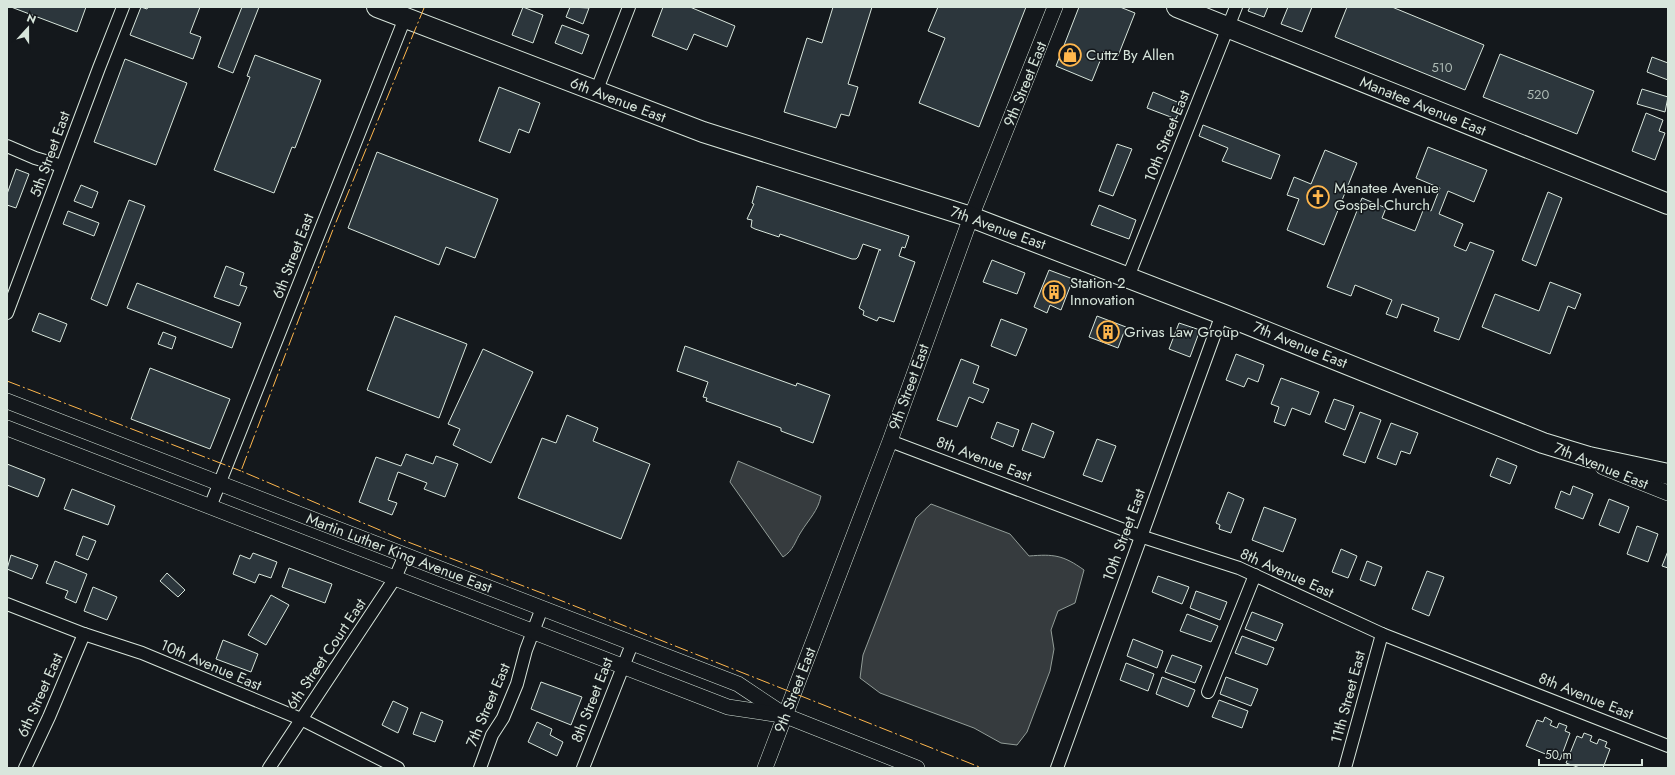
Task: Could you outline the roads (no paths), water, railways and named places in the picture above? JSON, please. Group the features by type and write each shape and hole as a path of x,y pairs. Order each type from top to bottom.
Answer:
{"main road":[{"name":"6th Avenue East","path":"377,7 703,132 861,183"},
{"name":"Manatee Avenue East","path":"1177,7 1668,203"},
{"name":"7th Avenue East","path":"861,183 971,217 1222,314 1543,443"},
{"path":"1543,443 1589,457 1668,474"}],"street":[{"name":"5th Street East","path":"7,313 123,7"},
{"path":"596,92 629,7"},
{"name":"9th Street East","path":"765,768 890,441 971,217 1055,7"},
{"name":"10th Street East","path":"1128,277 1236,7"},
{"name":"6th Street East","path":"210,507 406,18"},
{"path":"7,146 36,158 62,166"},
{"name":"10th Street East","path":"1057,768 1140,536 1222,314"},
{"name":"Martin Luther King Avenue East","path":"7,401 738,684 786,716 917,768"},
{"name":"Martin Luther King Avenue East","path":"7,428 728,707 786,716"},
{"name":"8th Avenue East","path":"890,441 1140,536 1255,575 1382,634 1668,746"},
{"name":"7th Avenue East","path":"1543,443 1668,493"},
{"name":"6th Street Court East","path":"269,768 395,578 405,555"},
{"path":"1208,692 1255,575"},
{"name":"10th Avenue East","path":"7,604 84,634 142,653 301,719 398,768"},
{"name":"7th Street East","path":"480,768 492,734 503,718 517,684 542,608"},
{"name":"6th Street East","path":"25,768 49,717 84,634"},
{"name":"11th Street East","path":"1345,768 1382,634"},
{"name":"8th Street East","path":"583,768 632,644"}],"place":[{"name":"Cuttz By Allen","path":"1070,55"},
{"name":"Manatee Avenue Gospel Church","path":"1318,197"},
{"name":"Station 2 Innovation","path":"1054,292"},
{"name":"Grivas Law Group","path":"1108,332"}]}
